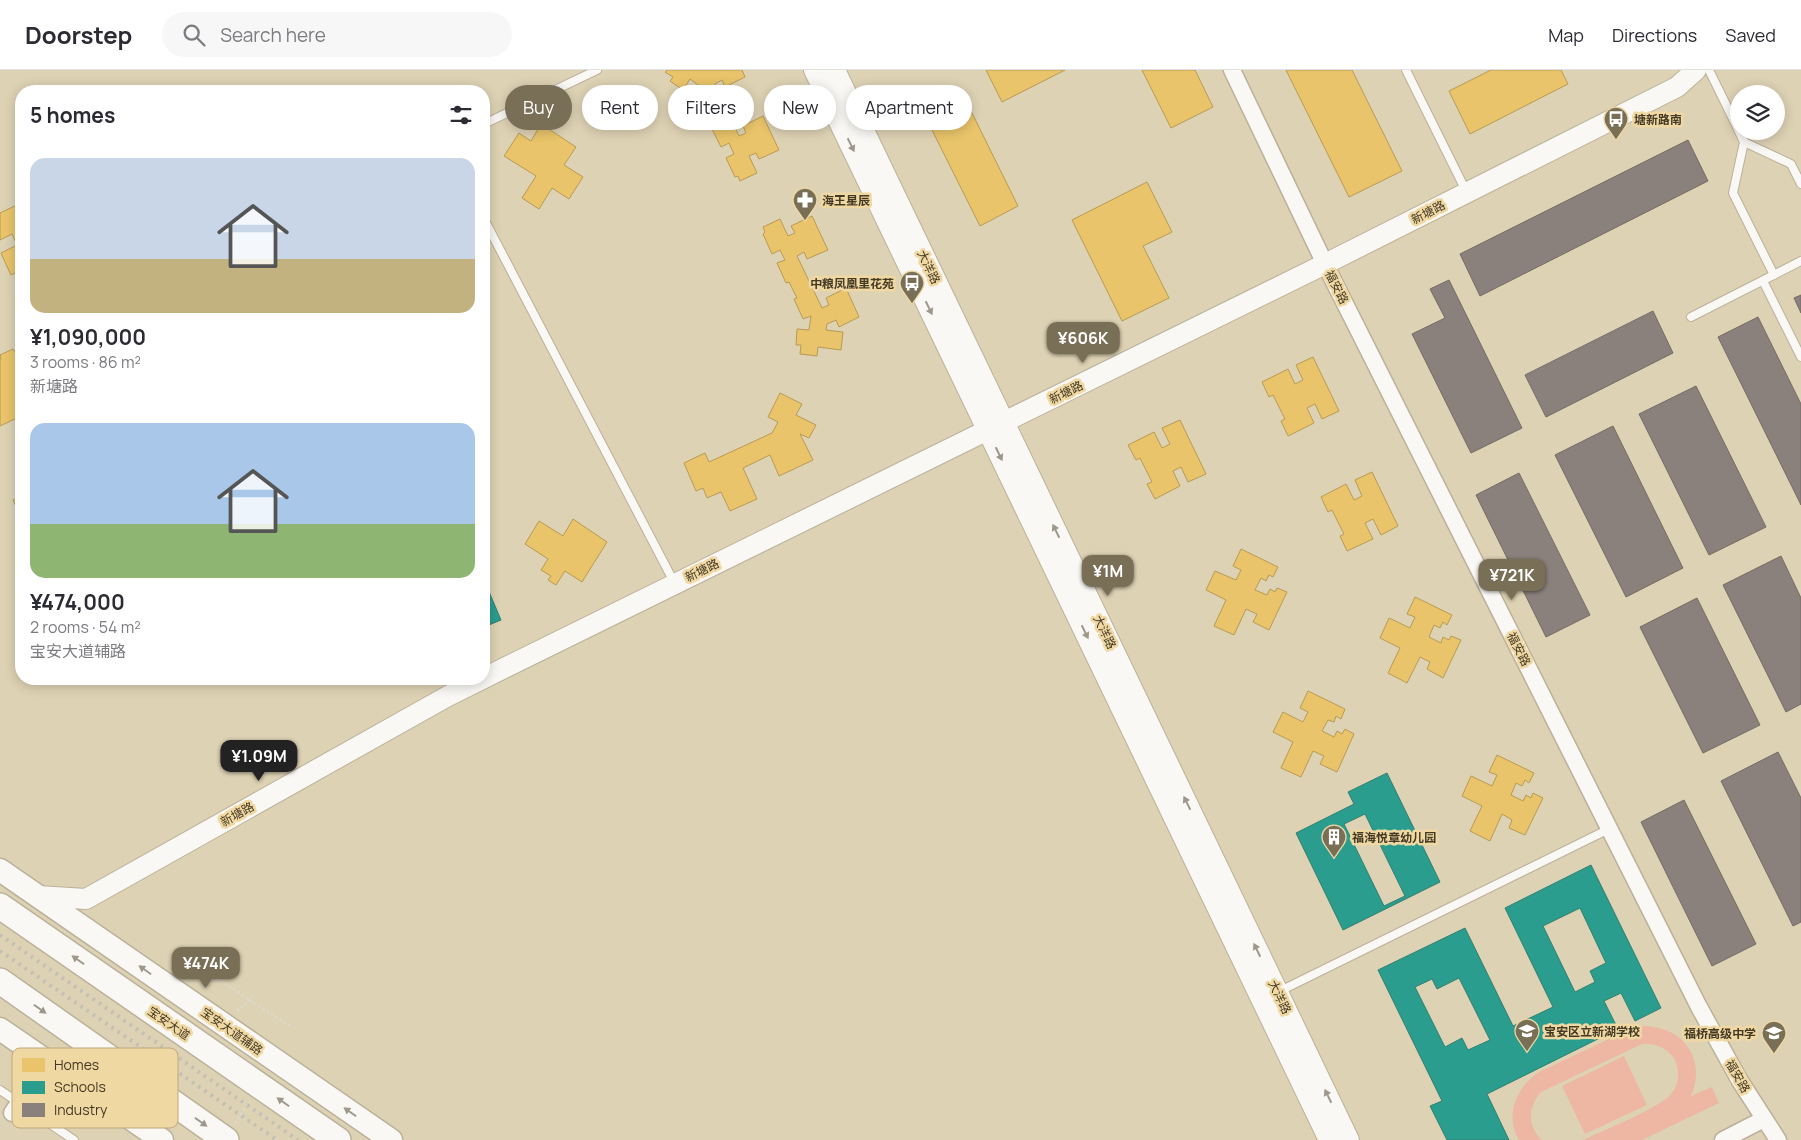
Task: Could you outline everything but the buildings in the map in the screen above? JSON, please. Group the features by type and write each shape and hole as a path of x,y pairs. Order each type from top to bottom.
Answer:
{"main road":[{"name":"宝安大道辅路","path":"0,870 390,1140"},
{"name":"宝安大道","path":"0,906 338,1140"},
{"path":"0,981 102,1048"},
{"path":"0,1029 27,1048"},
{"path":"178,1097 231,1132"},
{"path":"144,1128 162,1140"}],"street":[{"name":"大洋路","path":"814,70 996,426 1278,992 1349,1140"},
{"name":"大洋路","path":"834,70 996,426 1329,1140"},
{"name":"福安路","path":"1232,70 1325,264 1699,1007 1740,1081 1778,1140"},
{"name":"新塘路","path":"490,675 1325,264 1677,87 1696,70"},
{"name":"新塘路","path":"38,896 86,899 469,685"},
{"path":"1723,1140 1764,1119"}],"lane":[{"path":"490,121 597,70"},
{"path":"1406,70 1467,192"},
{"path":"1709,70 1730,113"},
{"path":"1774,275 1733,193 1744,142 1791,164 1801,184"},
{"path":"490,230 675,584"},
{"path":"1690,317 1801,261"},
{"path":"1763,281 1801,357"},
{"path":"1278,992 1609,829"},
{"path":"0,1090 12,1104"},
{"path":"52,1128 74,1140"}],"path":[{"path":"200,967 292,1027"},
{"path":"236,1012 253,997"},
{"path":"231,1132 254,1096"}],"shaded area":[{"path":"1639,1026 1667,1030 1687,1045 1693,1056 1696,1068 1691,1096 1712,1087 1719,1103 1642,1140 1583,1140 1657,1105 1675,1089 1678,1075 1677,1065 1673,1057 1659,1046 1642,1044 1541,1092 1534,1104 1531,1116 1534,1129 1542,1140 1519,1140 1515,1131 1513,1111 1519,1094 1531,1078 1539,1072"},
{"path":"1624,1056 1647,1105 1585,1134 1562,1086"}],"railway":[{"path":"0,935 164,1048"},
{"path":"0,951 142,1048"},
{"path":"178,1057 298,1140"},
{"path":"178,1072 277,1140"}],"place":[{"name":"塘新路南","path":"1616,140"},
{"name":"海王星辰","path":"805,221"},
{"name":"中粮凤凰里花苑","path":"912,304"},
{"name":"福海悦章幼儿园","path":"1334,858"},
{"name":"宝安区立新湖学校","path":"1527,1052"},
{"name":"福桥高级中学","path":"1774,1054"}]}
